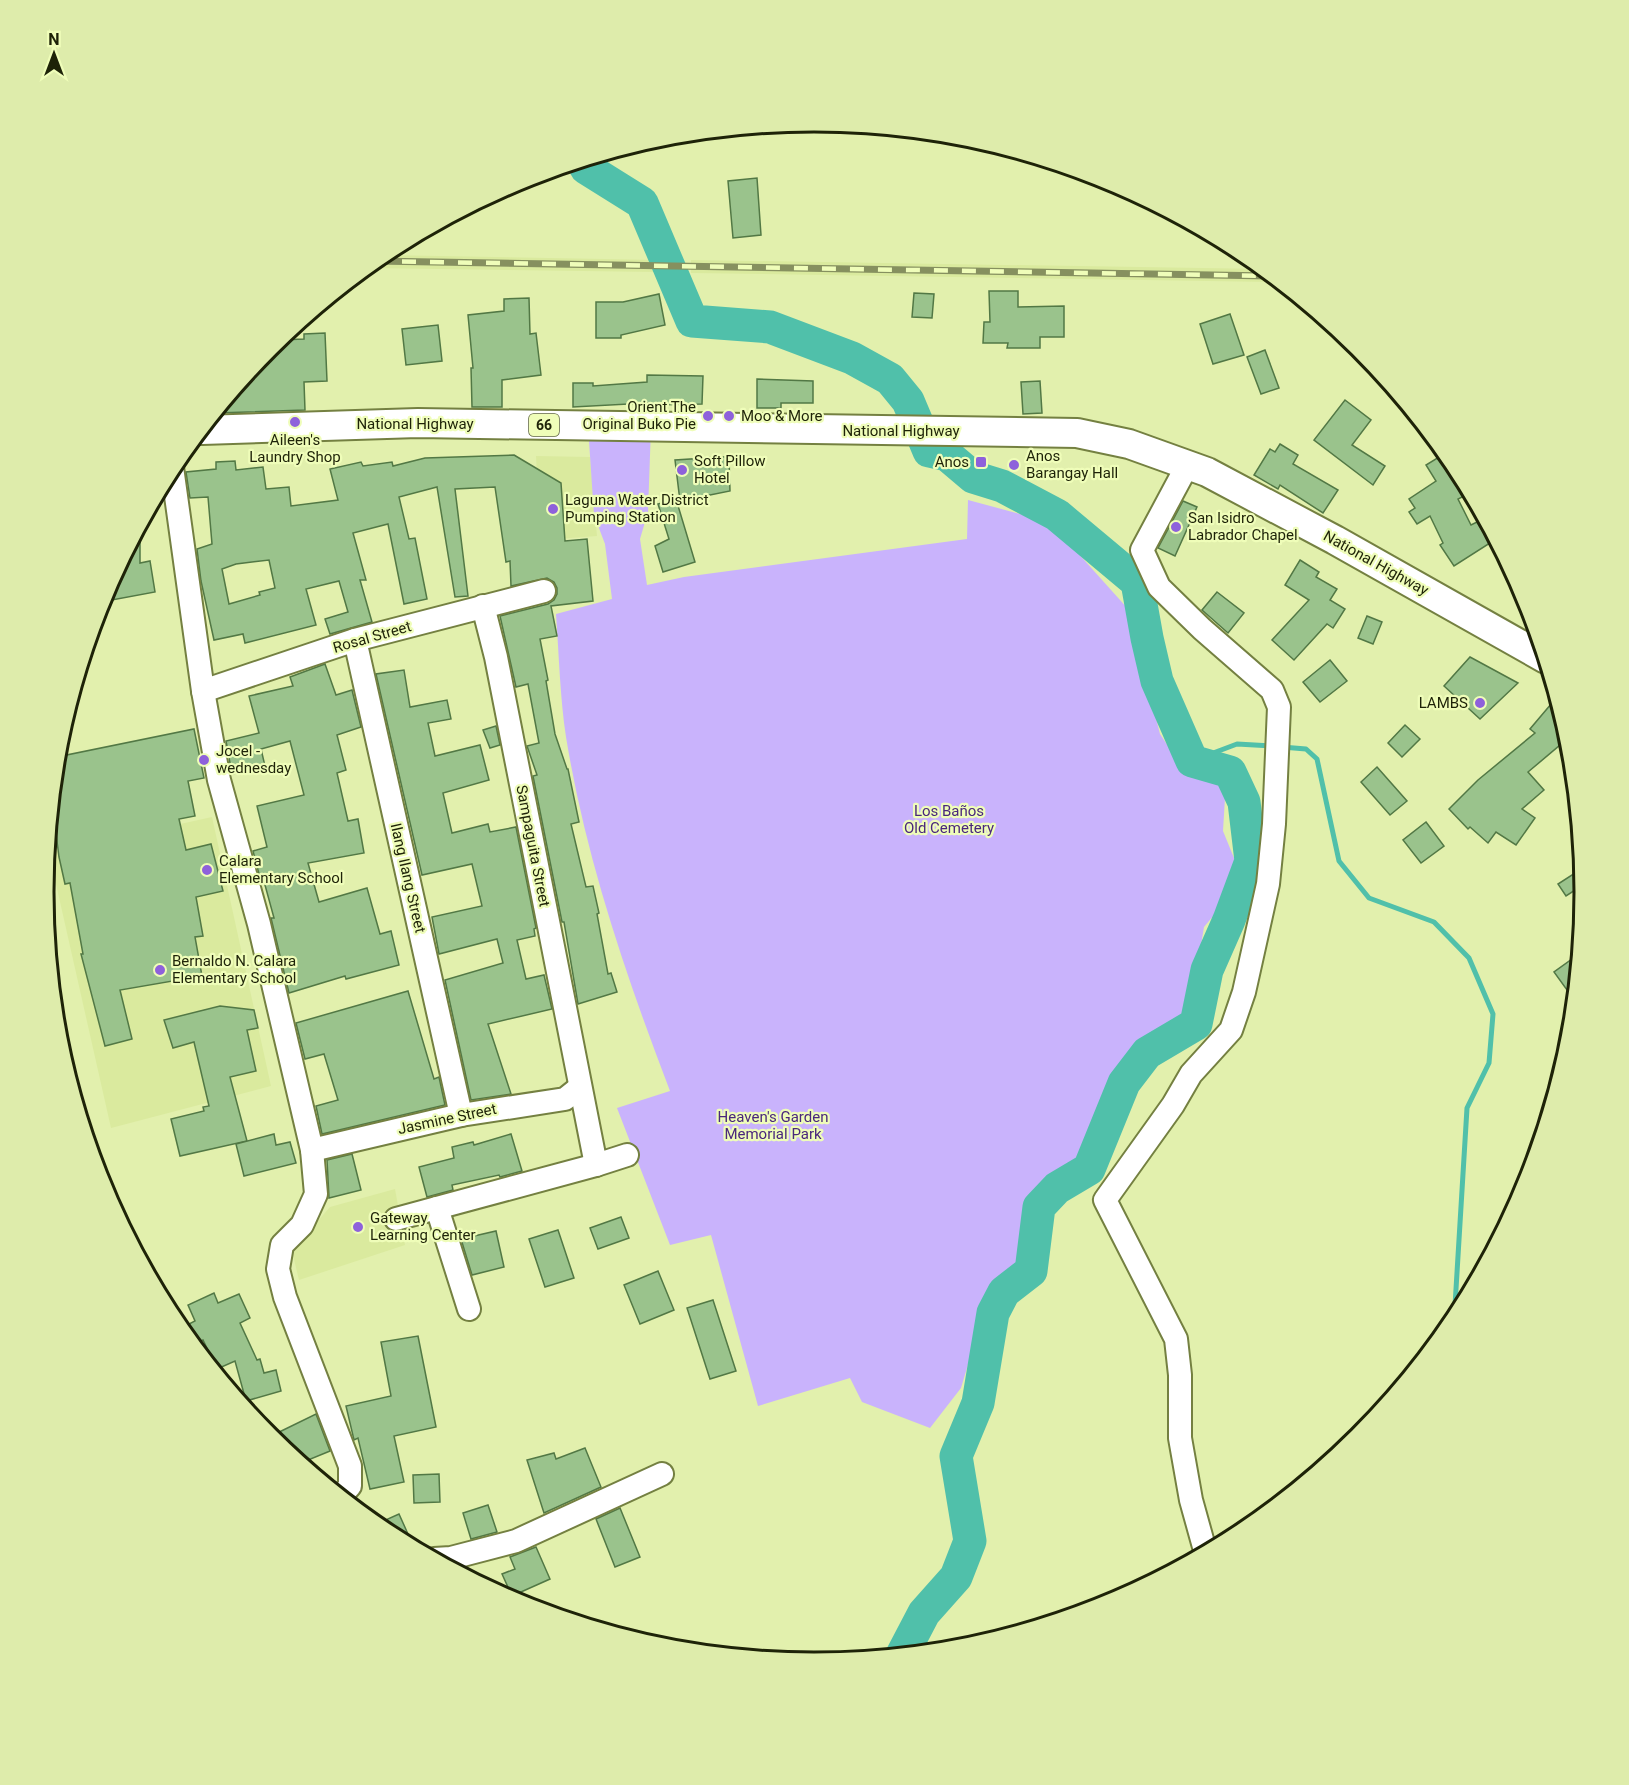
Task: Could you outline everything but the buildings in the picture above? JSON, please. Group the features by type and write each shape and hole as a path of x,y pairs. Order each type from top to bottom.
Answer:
{"main road":[{"name":"National Highway","path":"211,430 418,423 887,432 964,430 1077,433 1130,444 1207,472 1335,540 1537,654"}],"street":[{"path":"1188,464 1142,550 1159,587 1202,629 1272,690 1279,707 1274,824 1268,884 1244,992 1231,1030 1191,1074 1173,1105 1105,1200 1176,1339 1180,1374 1180,1438 1191,1500 1204,1546"},
{"path":"174,483 203,691 219,780 259,924 312,1150 316,1194 302,1225 282,1245 278,1269 285,1297 350,1466 350,1486 346,1491"},
{"name":"Rosal Street","path":"203,691 356,640 544,591"},
{"name":"Sampaguita Street","path":"483,606 496,657 596,1165"},
{"name":"Ilang Ilang Street","path":"356,640 461,1114"},
{"name":"Jasmine Street","path":"312,1150 461,1114 565,1098 580,1087"},
{"path":"396,1219 627,1155"},
{"path":"437,1208 469,1309"},
{"path":"447,1558 516,1541 662,1474"}],"shaded area":[{"path":"400,255 659,260 658,272 381,268"},
{"path":"691,260 1249,269 1267,282 691,273"},
{"path":"536,456 590,457 597,536 545,540 538,494"},
{"name":"Bernaldo N. Calara Elementary School","path":"212,817 271,1086 111,1128 55,878 56,852"},
{"name":"Gateway Learning Center","path":"395,1189 405,1245 299,1280 292,1251 330,1207"}],"green space":[{"path":"588,426 651,427 648,512 640,539 647,585 684,577 967,539 968,500 1050,522 1129,610 1160,734 1180,764 1226,781 1223,831 1234,858 1234,891 1204,927 1189,1017 1128,1059 1083,1164 1042,1185 1022,1266 986,1304 961,1388 930,1428 862,1402 850,1378 758,1406 711,1235 670,1245 617,1108 670,1091 623,961 596,872 574,783 564,722 556,614 612,599 605,544 594,515"}],"waterway":[{"path":"586,167 642,203 692,321 770,327 852,358 890,379 908,401 929,451 947,455 973,477 1002,486 1057,515 1137,582 1157,681 1192,761 1230,772 1244,802 1251,861 1207,970 1196,1024 1147,1053 1124,1083 1089,1169 1057,1188 1039,1207 1031,1271 1004,1292 993,1313 978,1403 956,1456 970,1541 956,1577 924,1613 906,1647"},
{"path":"1192,761 1237,744 1273,746"},
{"path":"1282,747 1306,749 1317,759 1339,861 1369,898 1434,922 1469,958 1493,1014 1489,1063 1467,1108 1455,1302"}],"railway":[{"path":"390,261 1259,276"}],"place":[{"name":"Orient The Original Buko Pie","path":"708,416"},
{"name":"Moo & More","path":"729,416"},
{"name":"Aileen's Laundry Shop","path":"295,422"},
{"name":"Anos","path":"981,462"},
{"name":"Anos Barangay Hall","path":"1014,465"},
{"name":"Soft Pillow Hotel","path":"682,470"},
{"name":"Laguna Water District Pumping Station","path":"553,509"},
{"name":"San Isidro Labrador Chapel","path":"1176,527"},
{"name":"LAMBS","path":"1480,703"},
{"name":"Jocel - wednesday","path":"204,760"},
{"name":"Calara Elementary School","path":"207,870"},
{"name":"Bernaldo N. Calara Elementary School","path":"160,970"},
{"name":"Gateway Learning Center","path":"358,1227"}],"park label":[{"name":"Los Baños Old Cemetery","path":"949,820"},
{"name":"Heaven's Garden Memorial Park","path":"773,1126"}]}
